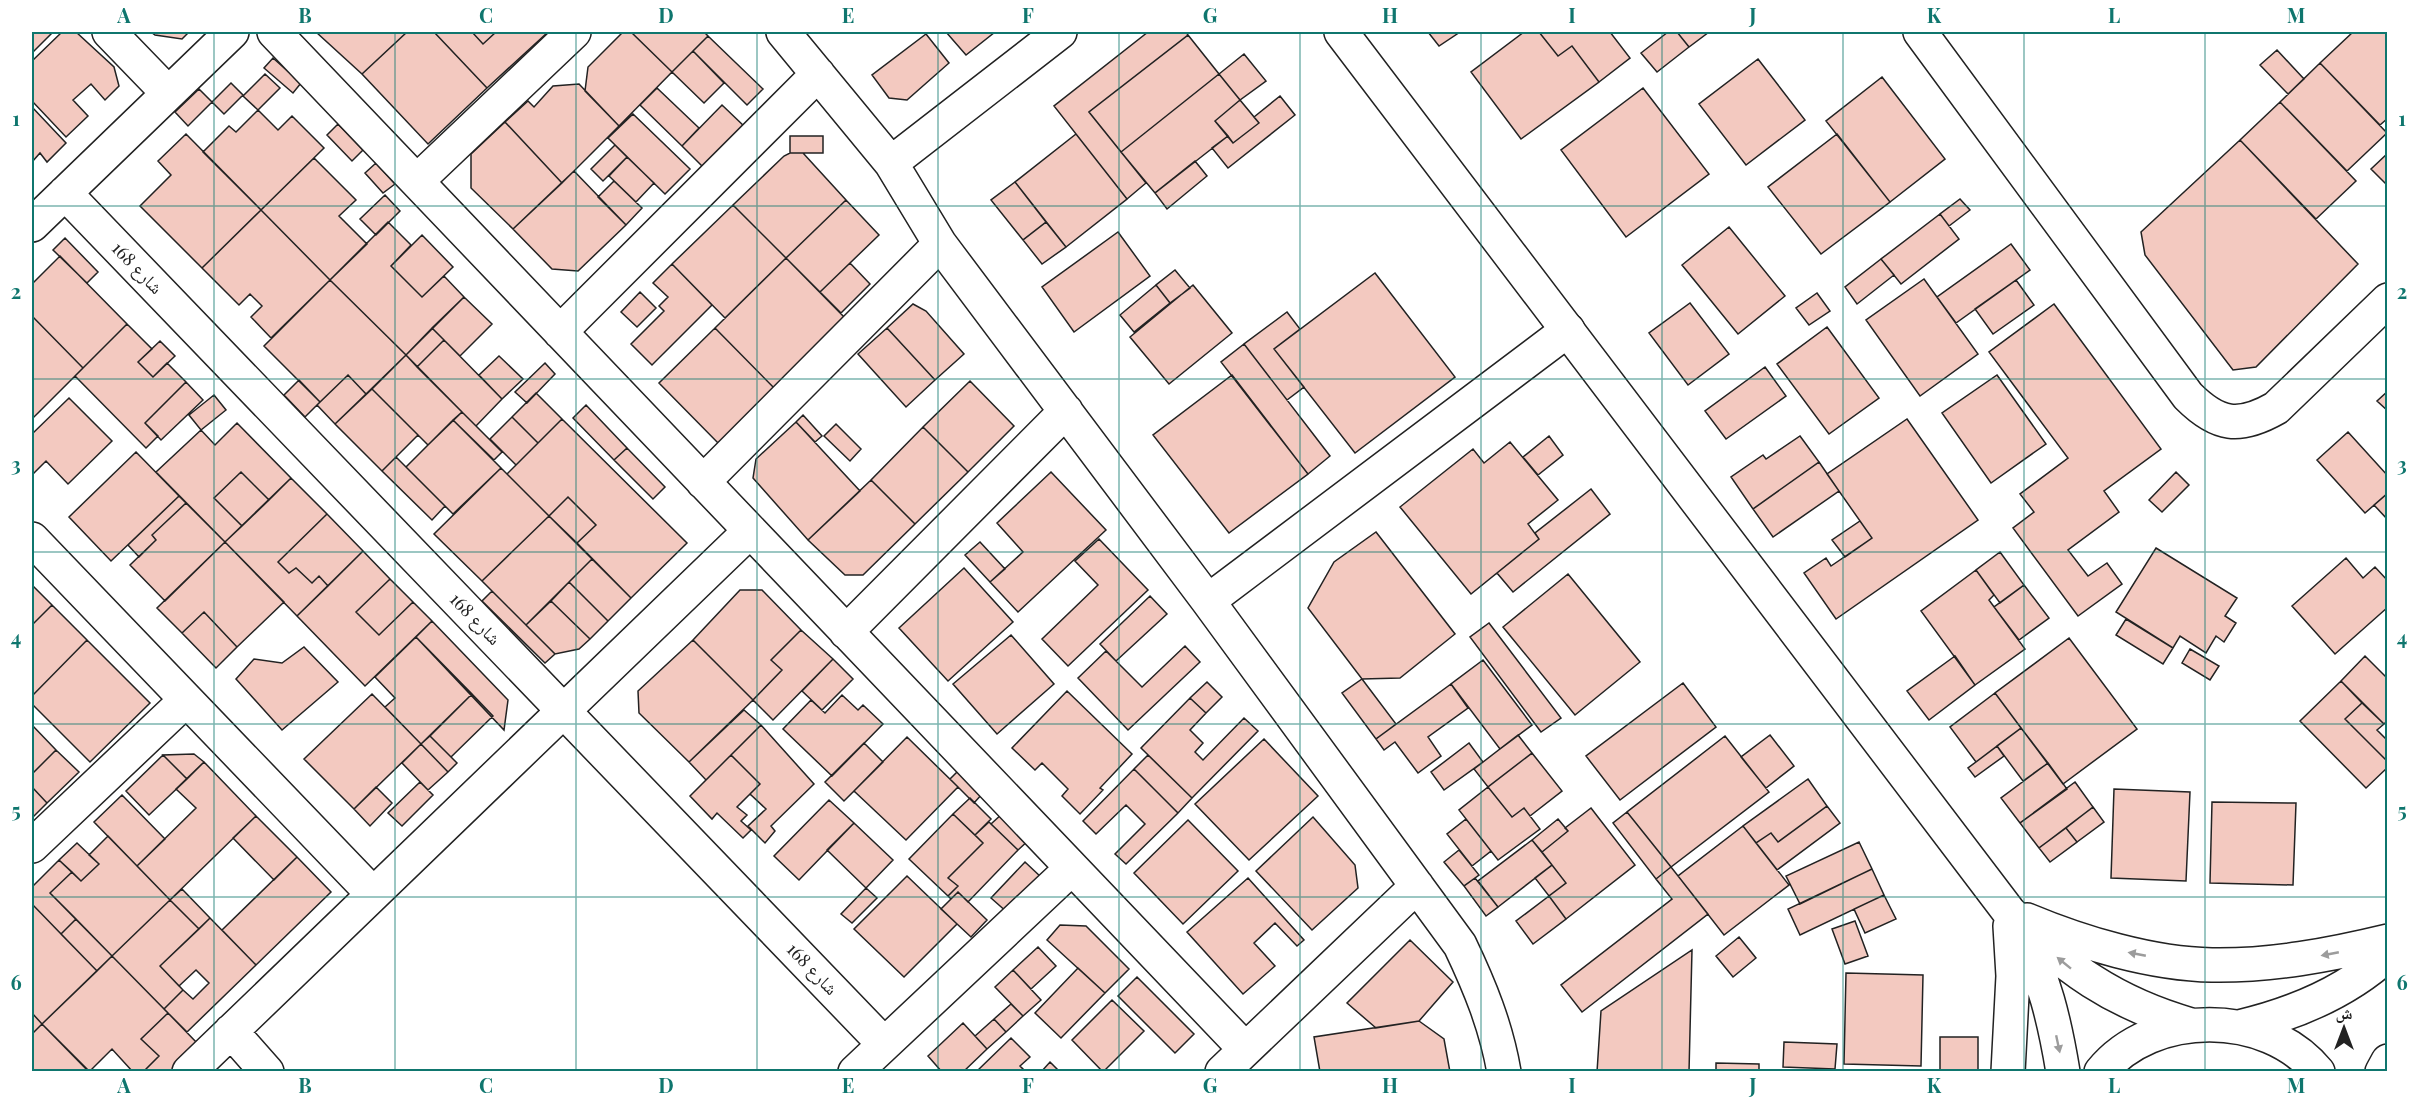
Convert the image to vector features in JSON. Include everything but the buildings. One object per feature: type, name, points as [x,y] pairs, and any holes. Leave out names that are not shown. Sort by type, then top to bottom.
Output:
[{"type":"street","points":[[109,32],[168,93]]},
{"type":"street","points":[[32,225],[232,32]]},
{"type":"street","points":[[274,32],[1072,868],[1234,1060],[1417,886]]},
{"type":"street","points":[[417,181],[574,32]]},
{"type":"street","points":[[783,32],[891,163],[940,244],[1208,600],[1460,945],[1483,992],[1498,1041],[1504,1071]]},
{"type":"street","points":[[891,163],[1060,32]]},
{"type":"street","points":[[1341,32],[2009,912],[2041,944],[2096,986],[2158,1016],[2191,1025],[2239,1027],[2266,1035],[2292,1049],[2318,1071]]},
{"type":"street","points":[[1920,32],[2188,396],[2206,414],[2229,422],[2254,420],[2276,408],[2388,300]]},
{"type":"street","points":[[560,332],[818,74]]},
{"type":"street","name":"شارع 168","points":[[65,193],[884,1044]]},
{"type":"street","points":[[704,482],[940,244]]},
{"type":"street","points":[[1208,600],[1568,330]]},
{"type":"street","points":[[846,632],[1066,411]]},
{"type":"street","points":[[189,1071],[750,531]]},
{"type":"street","points":[[32,539],[373,894]]},
{"type":"street","points":[[32,846],[186,700]]},
{"type":"street","points":[[855,1071],[1072,868]]},
{"type":"street","points":[[2009,912],[2065,936],[2104,947],[2210,965],[2318,956],[2388,941]]},
{"type":"street","points":[[2008,1071],[2013,976],[2009,912]]},
{"type":"street","points":[[2009,912],[2031,952],[2043,985],[2063,1071]]},
{"type":"street","points":[[2239,1027],[2274,1019],[2307,1006],[2355,980],[2388,954]]},
{"type":"street","points":[[2102,1071],[2127,1049],[2153,1035],[2191,1025]]},
{"type":"street","points":[[231,1031],[267,1071]]},
{"type":"street","points":[[2382,1071],[2388,1061]]}]
